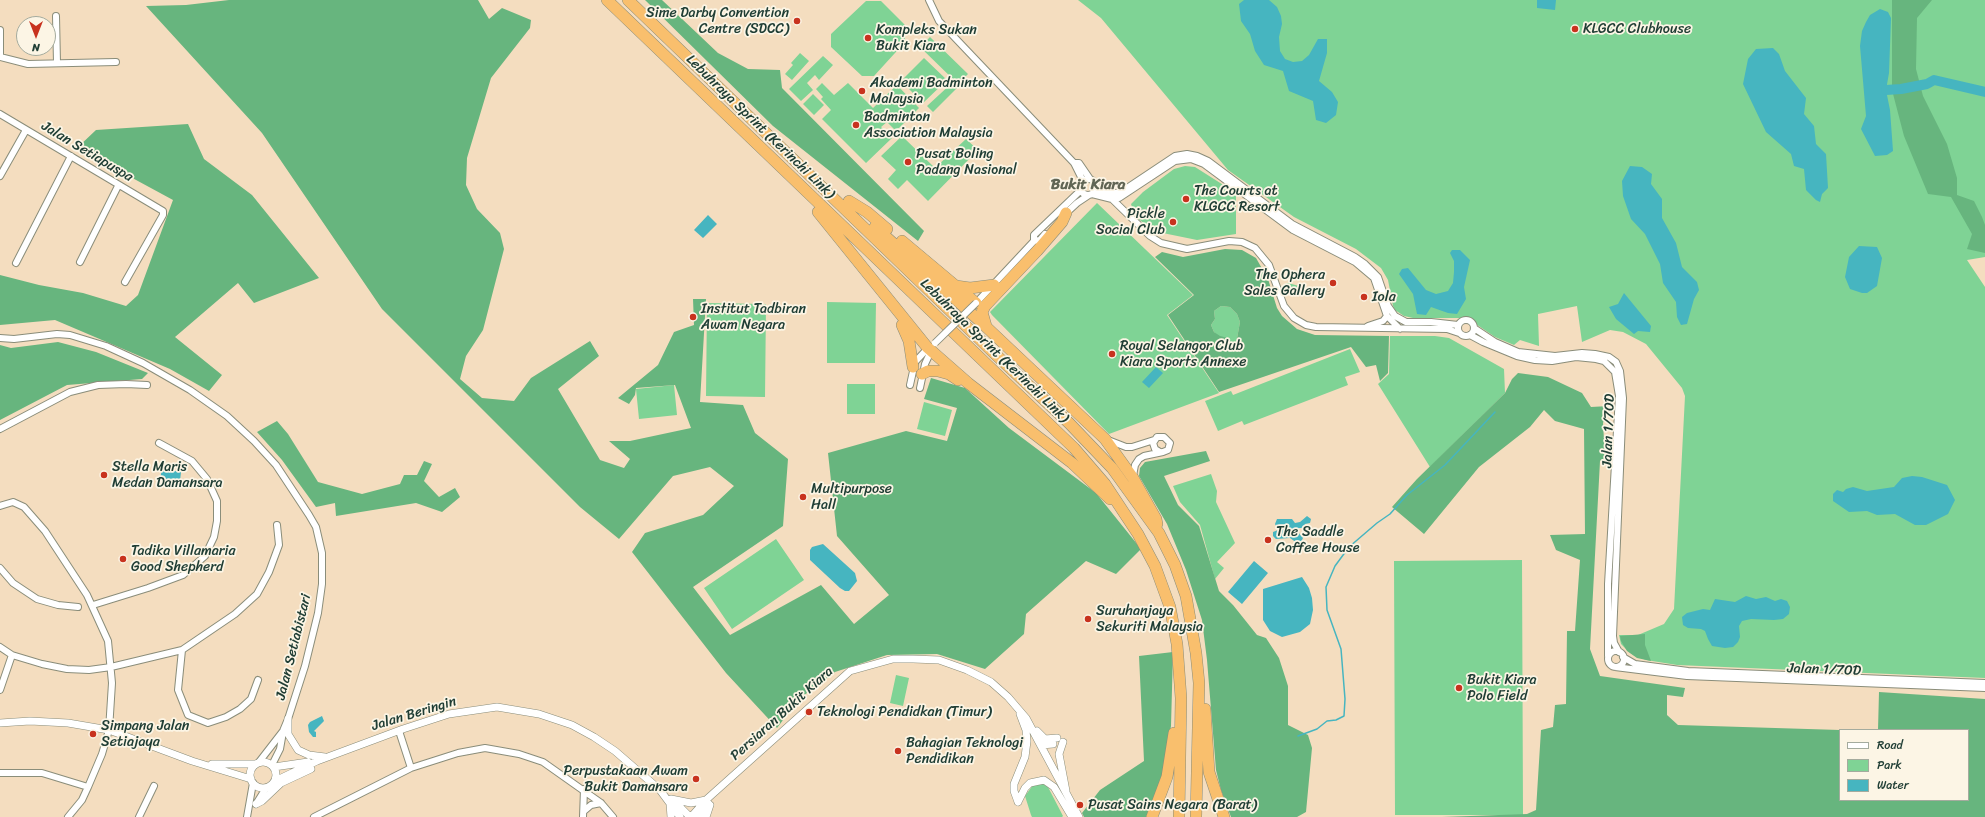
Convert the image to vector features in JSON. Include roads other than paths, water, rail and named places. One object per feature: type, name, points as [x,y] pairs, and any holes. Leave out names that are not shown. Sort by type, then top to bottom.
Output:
[{"type":"highway","name":"Lebuhraya Sprint (Kerinchi Link)","points":[[607,0],[1074,448],[1105,484],[1142,540],[1163,584],[1170,607],[1177,644],[1181,698],[1179,817]]},
{"type":"highway","name":"Lebuhraya Sprint (Kerinchi Link)","points":[[628,0],[790,154],[1069,424],[1112,468],[1159,533],[1175,565],[1186,596],[1196,653],[1199,683],[1196,817]]},
{"type":"highway","points":[[790,154],[805,164],[849,201],[868,221],[986,327],[1105,439],[1133,478],[1156,519],[1159,533]]},
{"type":"highway","points":[[787,174],[896,309],[932,347],[968,383],[1072,463],[1125,515]]},
{"type":"highway","points":[[849,201],[867,212],[976,303]]},
{"type":"highway","points":[[986,327],[982,312],[985,306],[1037,251],[1062,222],[1066,213]]},
{"type":"highway","points":[[956,286],[970,288],[994,285]]},
{"type":"highway","points":[[896,309],[909,341],[917,371],[944,372],[968,383]]},
{"type":"highway","points":[[1152,817],[1164,788],[1172,751],[1176,694],[1177,644]]},
{"type":"highway","points":[[1199,683],[1204,698],[1209,772],[1224,817]]},
{"type":"street","points":[[930,0],[939,21],[1074,163],[1083,181]]},
{"type":"street","points":[[56,16],[57,63]]},
{"type":"street","points":[[0,30],[0,57],[28,64],[116,62]]},
{"type":"street","name":"Jalan Setiapuspa","points":[[0,114],[118,186],[163,211],[163,216],[125,282]]},
{"type":"street","points":[[0,176],[26,130]]},
{"type":"street","points":[[1074,163],[1079,163],[1090,179],[1096,184],[1096,188],[1107,193],[1116,193],[1124,190],[1175,156],[1187,154],[1197,156],[1208,161],[1292,224],[1355,257],[1365,264],[1378,277],[1388,306],[1395,316],[1406,322],[1431,322],[1458,325]]},
{"type":"street","points":[[16,262],[71,156]]},
{"type":"street","points":[[1090,179],[1083,181],[1080,185],[1084,194],[1091,194],[1112,199],[1125,195],[1176,161],[1191,158],[1204,164],[1294,230],[1355,262],[1374,278],[1387,316],[1400,328]]},
{"type":"street","points":[[80,262],[118,186]]},
{"type":"street","points":[[920,388],[917,371],[917,358],[932,347],[994,285],[1034,241],[1040,240],[1066,213],[1077,203],[1091,194],[1096,188]]},
{"type":"street","points":[[1034,241],[1034,235],[1081,190]]},
{"type":"street","points":[[1112,199],[1150,236],[1168,245],[1187,249],[1229,241],[1242,242],[1255,248],[1269,264],[1284,306],[1300,323],[1316,327],[1447,329],[1459,332],[1463,335],[1470,335],[1474,328],[1472,322],[1468,320],[1463,320],[1458,325]]},
{"type":"street","points":[[1361,328],[1378,323],[1387,316]]},
{"type":"street","points":[[1458,325],[1459,332]]},
{"type":"street","name":"Jalan 1/70D","points":[[1474,328],[1495,342],[1518,352],[1555,356],[1582,353],[1595,354],[1609,357],[1616,362],[1622,381],[1623,405],[1614,583],[1613,636],[1614,643],[1621,654],[1635,664],[1688,671],[1985,683]]},
{"type":"street","name":"Jalan Setiabistari","points":[[0,338],[14,339],[57,334],[70,335],[106,346],[143,363],[190,390],[227,416],[254,441],[276,465],[309,515],[316,528],[322,553],[322,584],[318,613],[305,666],[283,731],[280,749],[273,766]]},
{"type":"street","name":"Jalan 1/70D","points":[[1470,335],[1517,356],[1535,360],[1552,361],[1576,357],[1596,358],[1604,361],[1616,372],[1619,396],[1608,584],[1608,656]]},
{"type":"street","points":[[910,385],[917,371],[925,364],[932,347]]},
{"type":"street","points":[[0,430],[70,392],[98,386],[126,384],[147,386]]},
{"type":"street","points":[[1105,439],[1126,447],[1141,446],[1162,436],[1169,441],[1170,446],[1168,450],[1139,459],[1133,472],[1133,478]]},
{"type":"street","points":[[1154,440],[1155,449],[1160,452]]},
{"type":"street","points":[[93,605],[148,588],[183,575],[205,556],[214,537],[217,521],[217,501],[207,479],[192,461],[159,443]]},
{"type":"street","points":[[0,506],[13,502],[24,507],[45,531],[93,605],[108,641],[111,667],[112,700],[109,730],[102,754],[82,800],[68,817]]},
{"type":"street","points":[[0,647],[12,655],[42,664],[67,669],[89,670],[111,667],[182,650],[235,614],[257,594],[270,572],[279,545],[277,525]]},
{"type":"street","points":[[0,568],[13,583],[37,599],[58,605],[78,607]]},
{"type":"street","points":[[182,650],[178,690],[188,715],[208,723],[226,717],[240,709],[251,699],[258,680]]},
{"type":"street","points":[[1612,652],[1621,654],[1623,663],[1615,667],[1608,662],[1608,656],[1612,652]]},
{"type":"street","points":[[0,690],[12,655]]},
{"type":"street","name":"Persiaran Bukit Kiara","points":[[690,817],[797,719],[815,700],[850,671],[892,659],[939,660],[967,670],[990,682],[1008,697],[1026,718],[1079,817]]},
{"type":"street","name":"Jalan 1/70D","points":[[1615,667],[1688,676],[1985,688]]},
{"type":"street","name":"Jalan Beringin","points":[[273,766],[316,761],[399,730],[449,714],[497,707],[539,714],[572,725],[594,736],[616,751],[680,806],[690,817]]},
{"type":"street","points":[[1018,710],[1026,730],[1026,741],[1025,758],[1015,780],[1016,798],[1018,802],[1025,788],[1030,783],[1044,780],[1054,787],[1072,817]]},
{"type":"street","points":[[1026,718],[1042,738],[1058,742]]},
{"type":"street","points":[[288,719],[288,734],[298,750],[309,756],[327,758]]},
{"type":"street","points":[[0,723],[30,721],[62,722],[109,730],[252,781],[260,787],[266,788]]},
{"type":"street","points":[[399,730],[411,768]]},
{"type":"street","name":"Jalan Setiabistari","points":[[257,763],[283,731]]},
{"type":"street","points":[[1040,745],[1058,742]]},
{"type":"street","points":[[1058,742],[1066,788],[1065,793]]},
{"type":"street","points":[[314,817],[411,768],[458,753],[476,749],[495,749],[519,754],[543,762],[601,802],[613,817]]},
{"type":"street","points":[[256,804],[262,801],[282,783],[321,764],[327,758]]},
{"type":"street","name":"Jalan Beringin","points":[[275,781],[316,761]]},
{"type":"street","points":[[202,764],[266,762],[273,766],[276,774],[275,781],[266,788],[248,814]]},
{"type":"street","points":[[248,814],[252,781],[251,771],[257,763]]},
{"type":"street","points":[[0,773],[42,773],[88,787]]},
{"type":"street","points":[[139,817],[154,786]]},
{"type":"street","points":[[583,814],[584,790]]},
{"type":"street","points":[[583,814],[591,795]]},
{"type":"street","points":[[671,817],[669,798],[691,803],[709,800],[706,817]]},
{"type":"street","name":"Jalan Beringin","points":[[669,798],[680,817]]},
{"type":"street","name":"Persiaran Bukit Kiara","points":[[699,817],[709,800]]},
{"type":"street","points":[[583,814],[591,805],[601,802]]},
{"type":"water","points":[[1244,0],[1269,0],[1277,7],[1281,16],[1282,24],[1279,37],[1280,51],[1285,59],[1293,62],[1302,61],[1309,55],[1318,39],[1327,39],[1327,53],[1319,81],[1332,92],[1338,102],[1336,115],[1326,123],[1316,120],[1313,101],[1289,91],[1283,71],[1264,65],[1255,51],[1250,34],[1241,21],[1239,4]]},
{"type":"water","points":[[1537,0],[1556,0],[1555,10],[1537,8]]},
{"type":"water","points":[[1880,9],[1888,12],[1891,18],[1889,73],[1886,90],[1890,110],[1893,151],[1887,155],[1875,156],[1861,129],[1866,116],[1860,46],[1862,31],[1866,22],[1870,15]]},
{"type":"water","points":[[1773,48],[1779,54],[1785,71],[1806,98],[1804,114],[1814,126],[1816,144],[1826,154],[1828,188],[1822,194],[1820,202],[1806,190],[1804,169],[1794,166],[1791,154],[1766,132],[1743,84],[1748,59],[1756,49]]},
{"type":"water","points":[[1630,166],[1642,167],[1652,174],[1651,184],[1662,199],[1662,218],[1676,243],[1682,267],[1697,282],[1699,290],[1694,299],[1687,324],[1681,325],[1677,317],[1676,302],[1663,283],[1660,264],[1645,234],[1631,219],[1623,196],[1622,181]]},
{"type":"water","points":[[708,215],[717,224],[703,238],[694,230]]},
{"type":"water","points":[[1859,246],[1877,247],[1882,258],[1877,286],[1867,293],[1850,289],[1845,277],[1849,257]]},
{"type":"water","points":[[1452,250],[1460,250],[1470,260],[1464,287],[1466,299],[1457,314],[1448,313],[1431,307],[1426,315],[1417,314],[1413,294],[1399,274],[1402,269],[1408,268],[1426,290],[1436,294],[1448,291],[1453,283],[1454,261],[1450,253]]},
{"type":"water","points":[[1624,293],[1651,326],[1650,332],[1638,331],[1634,334],[1616,319],[1609,307],[1618,304]]},
{"type":"water","points":[[1156,367],[1163,373],[1149,388],[1142,382]]},
{"type":"water","points":[[162,469],[181,472],[180,481],[160,479]]},
{"type":"water","points":[[1912,476],[1922,477],[1947,485],[1955,500],[1948,514],[1926,525],[1915,525],[1895,514],[1877,515],[1867,511],[1849,512],[1833,501],[1833,494],[1837,490],[1843,492],[1846,489],[1853,487],[1867,491],[1894,487],[1902,478]]},
{"type":"water","points":[[1307,516],[1311,519],[1310,523],[1305,524],[1303,528],[1299,528],[1298,532],[1303,538],[1301,542],[1297,543],[1290,538],[1276,539],[1273,536],[1273,532],[1278,530],[1275,524],[1277,519],[1292,519],[1295,523],[1300,522]]},
{"type":"water","points":[[823,544],[855,573],[857,581],[849,591],[845,591],[840,588],[810,560],[810,550],[812,547]]},
{"type":"water","points":[[1254,561],[1268,573],[1242,604],[1228,592]]},
{"type":"water","points":[[1302,577],[1309,588],[1312,598],[1313,610],[1310,624],[1300,632],[1282,637],[1270,631],[1263,620],[1263,589]]},
{"type":"water","points":[[1746,596],[1756,599],[1766,597],[1775,601],[1781,599],[1787,601],[1790,607],[1789,614],[1783,619],[1751,619],[1742,621],[1739,626],[1740,637],[1738,642],[1733,647],[1725,648],[1712,646],[1705,631],[1701,629],[1688,628],[1683,625],[1682,617],[1687,613],[1703,609],[1710,610],[1715,599],[1735,602]]},
{"type":"water","points":[[322,716],[324,721],[314,731],[316,732],[316,737],[313,737],[309,732],[308,725],[310,722]]},
{"type":"waterway","points":[[1886,90],[1927,84],[1934,80],[1985,92]]},
{"type":"waterway","points":[[1298,736],[1317,729],[1327,721],[1336,720],[1344,716],[1345,699],[1341,649],[1327,610],[1326,587],[1335,566],[1349,547],[1390,514],[1407,495],[1445,465],[1495,412]]},
{"type":"place","name":"Sime Darby Convention Centre (SDCC)","points":[[797,21]]},
{"type":"place","name":"KLGCC Clubhouse","points":[[1575,29]]},
{"type":"place","name":"Kompleks Sukan Bukit Kiara","points":[[868,38]]},
{"type":"place","name":"Akademi Badminton Malaysia","points":[[862,91]]},
{"type":"place","name":"Badminton Association Malaysia","points":[[856,125]]},
{"type":"place","name":"Pusat Boling Padang Nasional","points":[[908,162]]},
{"type":"place","name":"The Courts at KLGCC Resort","points":[[1186,199]]},
{"type":"place","name":"Pickle Social Club","points":[[1173,222]]},
{"type":"place","name":"The Ophera Sales Gallery","points":[[1333,283]]},
{"type":"place","name":"Iola","points":[[1364,297]]},
{"type":"place","name":"Institut Tadbiran Awam Negara","points":[[693,317]]},
{"type":"place","name":"Royal Selangor Club Kiara Sports Annexe","points":[[1112,354]]},
{"type":"place","name":"Stella Maris Medan Damansara","points":[[104,475]]},
{"type":"place","name":"Multipurpose Hall","points":[[803,497]]},
{"type":"place","name":"The Saddle Coffee House","points":[[1268,540]]},
{"type":"place","name":"Tadika Villamaria Good Shepherd","points":[[123,559]]},
{"type":"place","name":"Suruhanjaya Sekuriti Malaysia","points":[[1088,619]]},
{"type":"place","name":"Bukit Kiara Polo Field","points":[[1459,688]]},
{"type":"place","name":"Teknologi Pendidkan (Timur)","points":[[809,712]]},
{"type":"place","name":"Simpang Jalan Setiajaya","points":[[93,734]]},
{"type":"place","name":"Bahagian Teknologi Pendidikan","points":[[898,751]]},
{"type":"place","name":"Perpustakaan Awam Bukit Damansara","points":[[696,779]]},
{"type":"place","name":"Pusat Sains Negara (Barat)","points":[[1080,805]]},
{"type":"district","name":"Bukit Kiara","points":[[1088,185]]}]
